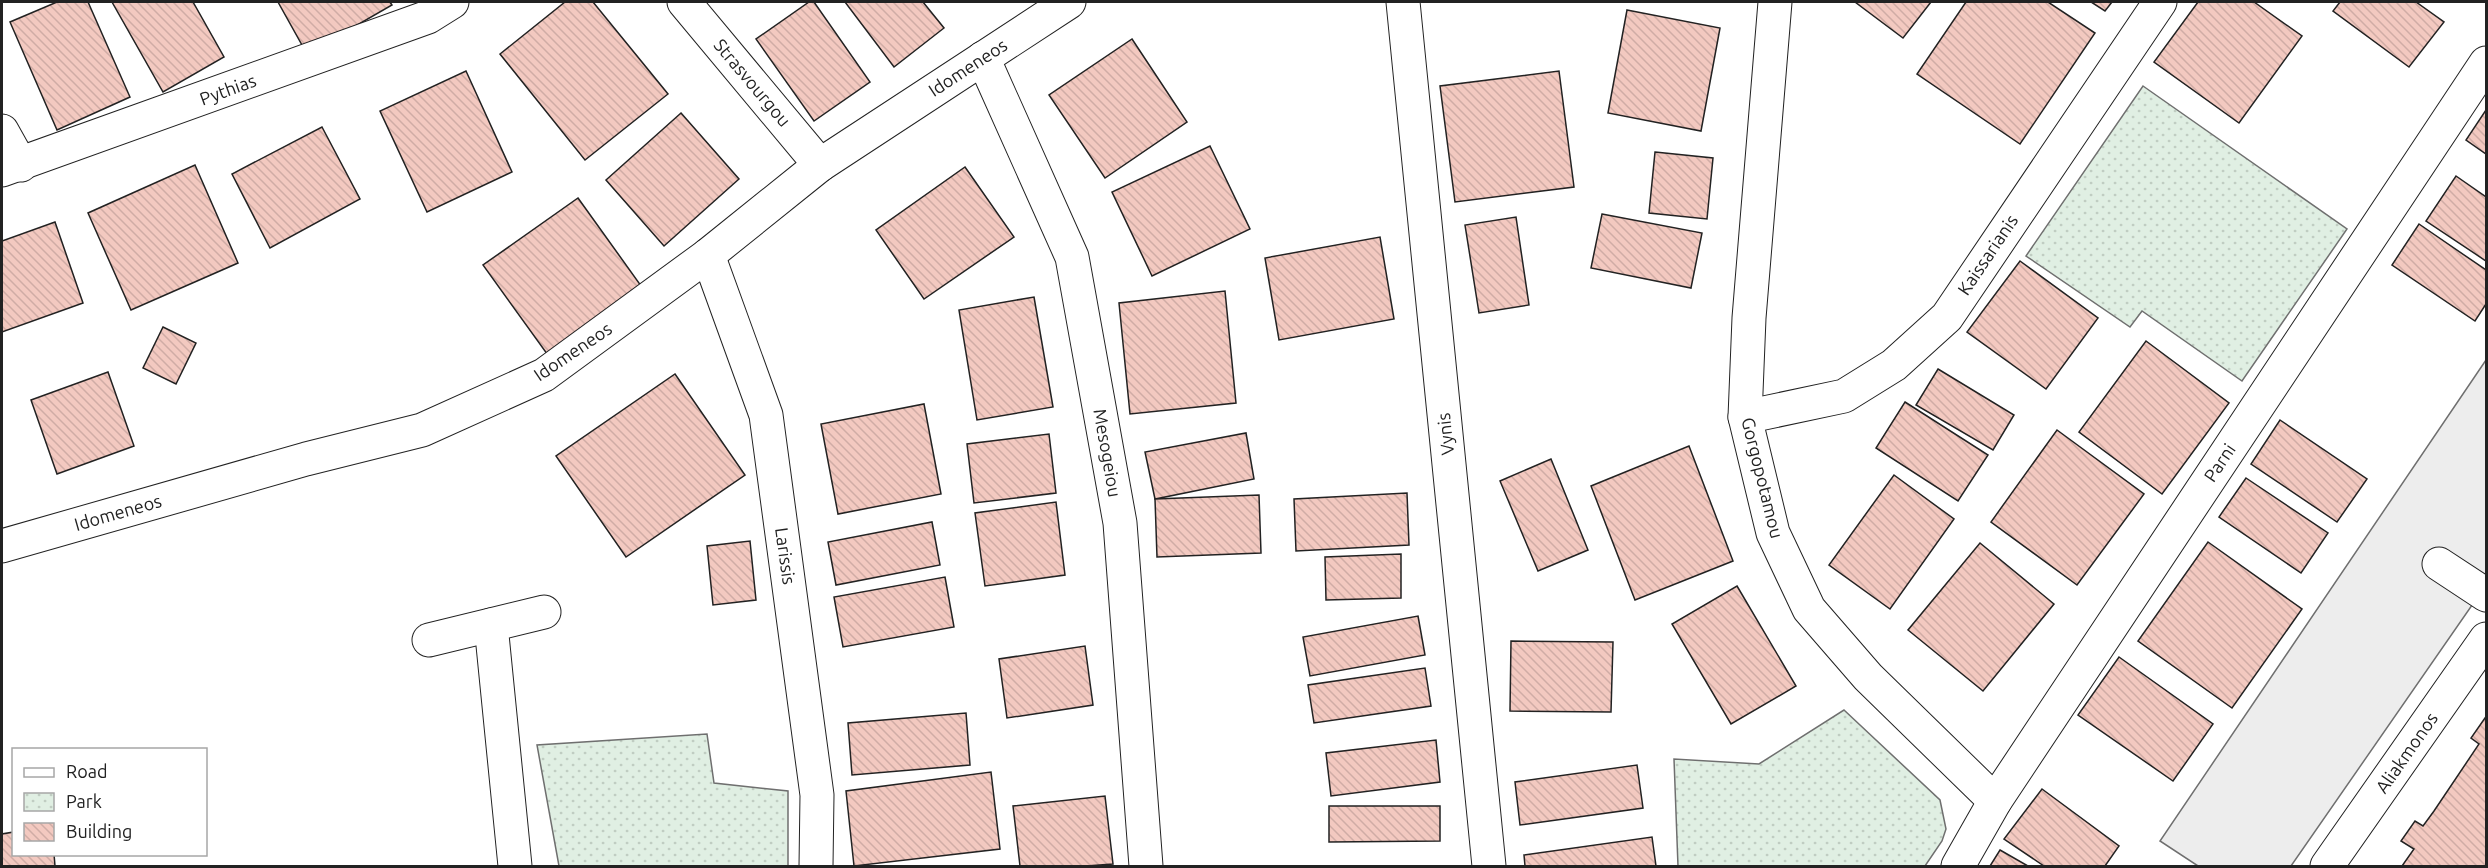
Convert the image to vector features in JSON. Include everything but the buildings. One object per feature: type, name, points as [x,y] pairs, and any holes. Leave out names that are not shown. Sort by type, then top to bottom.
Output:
[{"type":"street","name":"Pythias","points":[[11,168],[428,17],[452,2]]},
{"type":"street","name":"Strasvourgou","points":[[684,2],[820,165]]},
{"type":"street","name":"Idomeneos","points":[[2,546],[306,459],[422,430],[544,375],[708,255],[820,165],[1069,2]]},
{"type":"street","name":"Vynis","points":[[1403,2],[1490,867]]},
{"type":"street","name":"Gorgopotamou","points":[[1774,2],[1749,318],[1745,417],[1773,533],[1809,609],[1868,677],[1995,801]]},
{"type":"street","name":"Kaissarianis","points":[[1745,417],[1844,396],[1894,365],[1947,316],[2160,2]]},
{"type":"street","name":"Mesogeiou","points":[[983,58],[1072,257],[1120,523],[1146,867]]},
{"type":"street","name":"Parni","points":[[1958,867],[1995,801],[2487,63]]},
{"type":"street","points":[[2,131],[11,168]]},
{"type":"street","name":"Larissis","points":[[708,255],[766,415],[817,795],[816,867]]},
{"type":"street","points":[[2439,564],[2487,595]]},
{"type":"street","points":[[429,640],[544,612]]},
{"type":"street","points":[[491,625],[515,867]]},
{"type":"street","name":"Aliakmonos","points":[[2327,867],[2487,639]]},
{"type":"green space","points":[[2143,86],[2347,229],[2242,381],[2142,311],[2130,327],[2026,256]]},
{"type":"green space","points":[[1844,710],[1940,800],[1946,829],[1942,841],[1925,866],[1678,866],[1674,759],[1759,764]]},
{"type":"green space","points":[[707,734],[714,783],[788,791],[788,866],[559,866],[537,745]]},
{"type":"shaded area","points":[[2486,360],[2486,585],[2291,866],[2198,866],[2160,841]]}]
